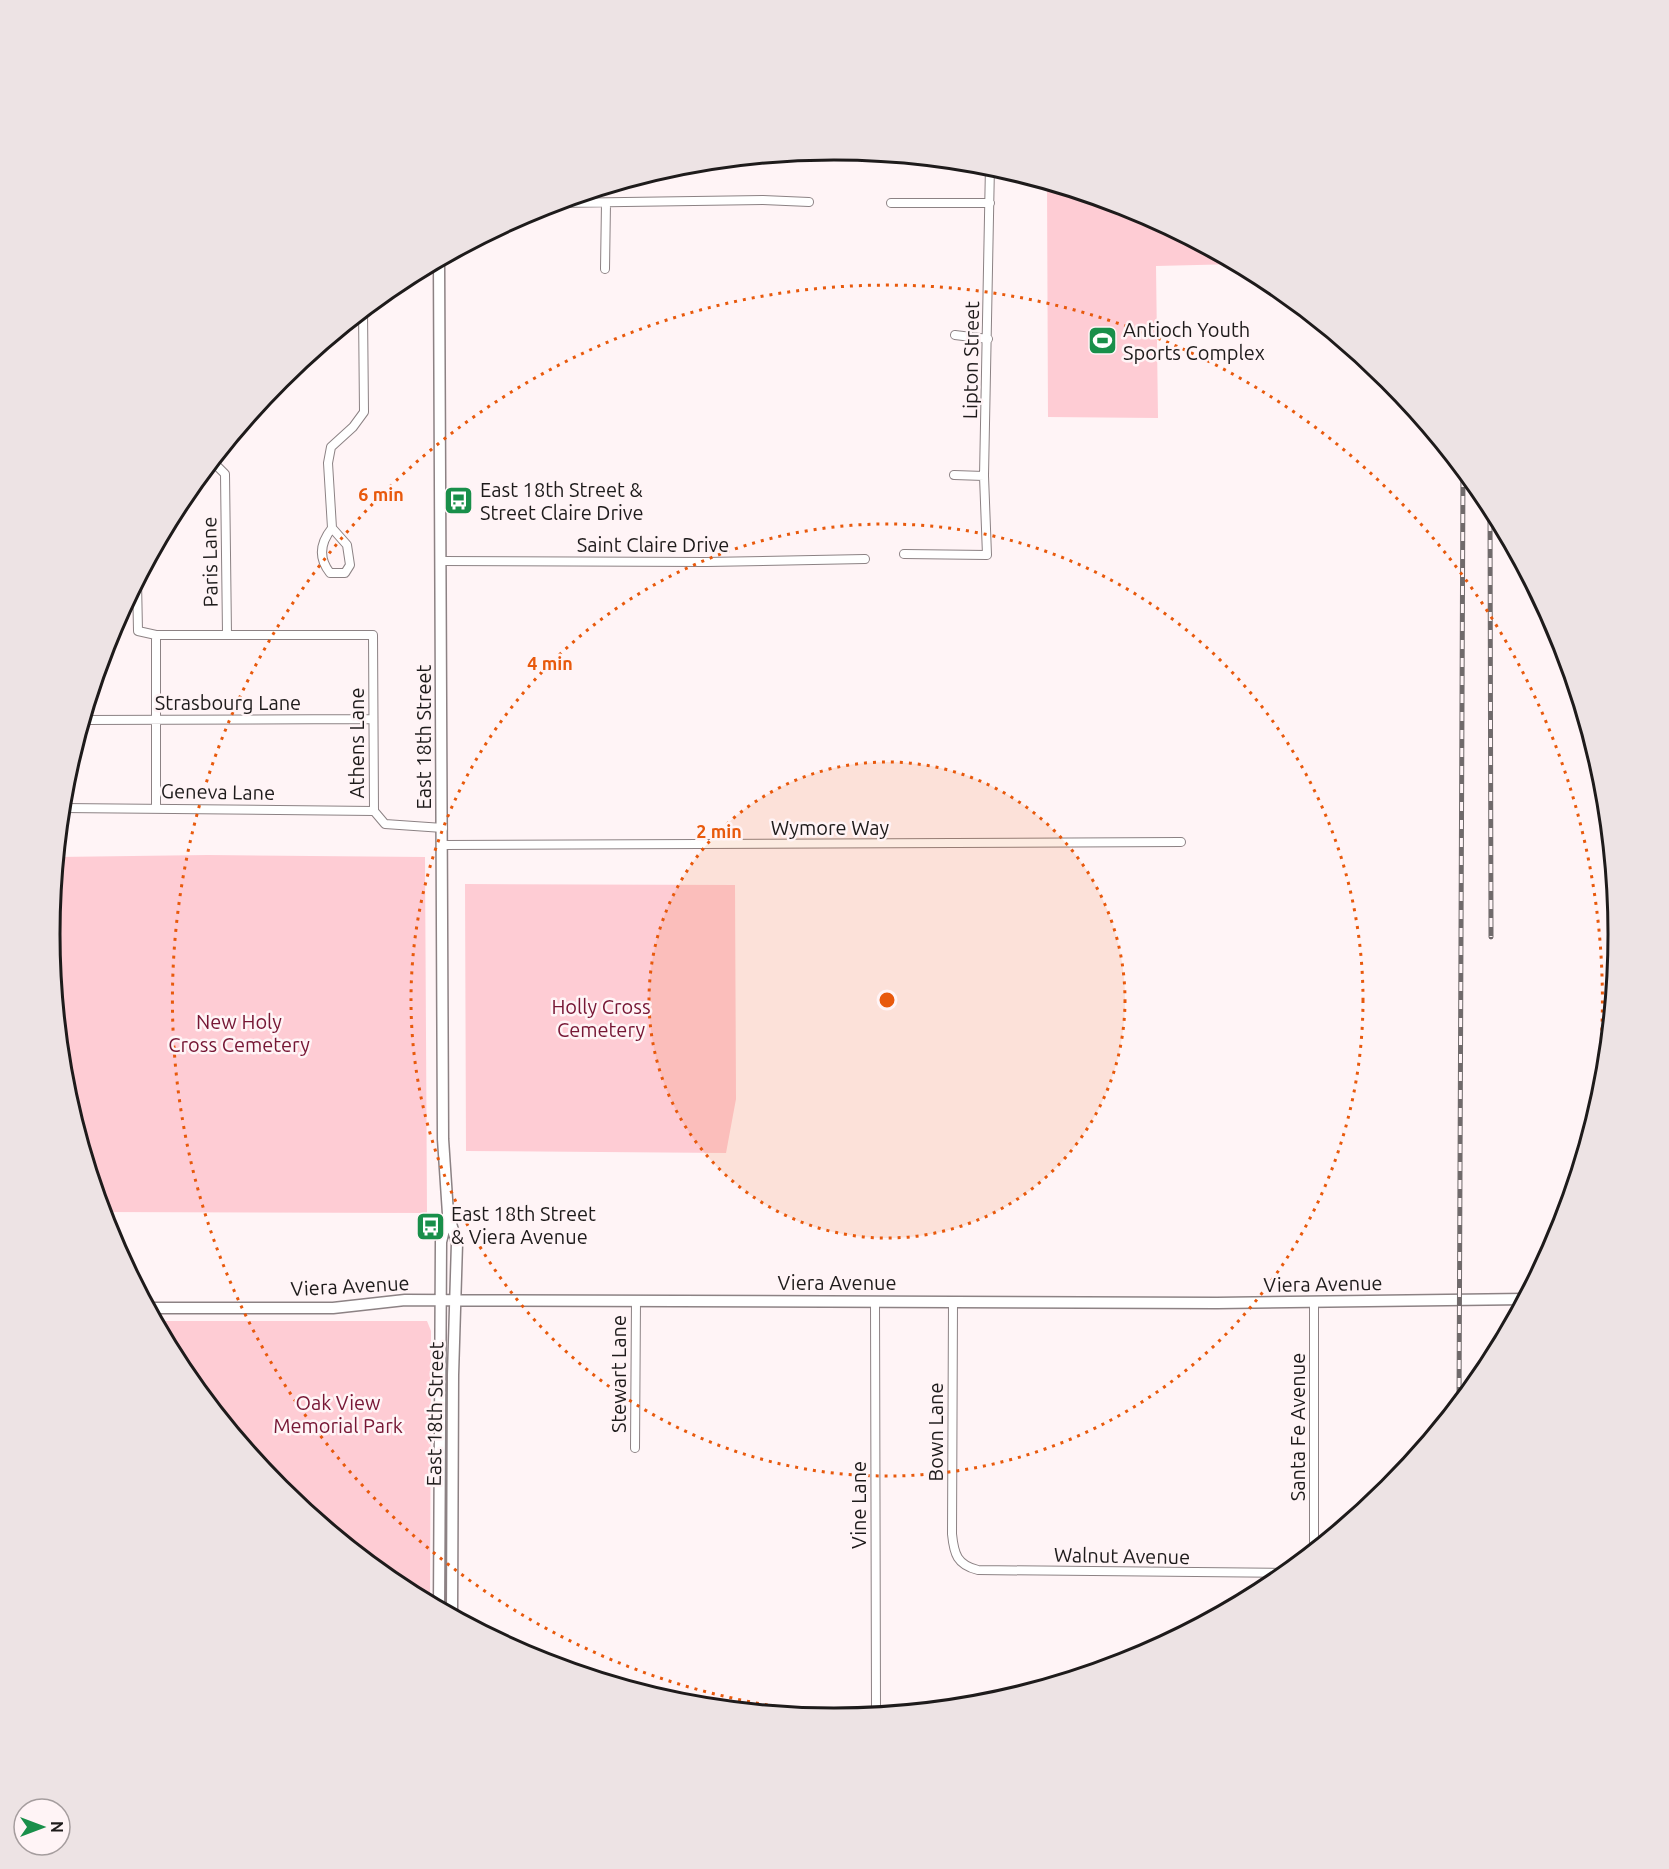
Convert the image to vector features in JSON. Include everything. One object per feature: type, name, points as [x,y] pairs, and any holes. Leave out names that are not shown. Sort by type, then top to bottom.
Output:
[{"type":"main road","name":"East 18th Street","points":[[439,269],[443,828],[442,1139],[448,1214],[457,1242],[452,1608]]},
{"type":"main road","name":"East 18th Street","points":[[439,1600],[439,1300],[441,1242],[448,1214]]},
{"type":"main road","name":"Viera Avenue","points":[[157,1308],[333,1308],[405,1300],[1314,1302],[1517,1299]]},
{"type":"street","name":"Lipton Street","points":[[904,554],[987,555],[984,476],[990,176]]},
{"type":"street","points":[[581,203],[763,200],[809,202]]},
{"type":"street","points":[[605,269],[606,203]]},
{"type":"street","points":[[891,203],[990,203]]},
{"type":"street","points":[[332,528],[325,537],[321,550],[323,565],[330,573],[345,573],[350,565],[347,545],[332,528],[328,463],[331,447],[353,427],[364,412],[363,320]]},
{"type":"street","points":[[955,335],[988,339]]},
{"type":"street","name":"Paris Lane","points":[[218,467],[225,474],[227,633]]},
{"type":"street","points":[[954,475],[984,476]]},
{"type":"street","name":"Saint Claire Drive","points":[[441,561],[706,562],[865,559]]},
{"type":"street","points":[[138,596],[138,631],[156,635],[227,633]]},
{"type":"street","name":"Athens Lane","points":[[227,633],[373,635],[374,811],[385,824],[443,828]]},
{"type":"street","points":[[156,635],[156,808]]},
{"type":"street","name":"Strasbourg Lane","points":[[90,720],[373,718]]},
{"type":"street","name":"Geneva Lane","points":[[71,808],[374,811]]},
{"type":"street","name":"Wymore Way","points":[[443,846],[1181,842]]},
{"type":"street","name":"Stewart Lane","points":[[635,1448],[636,1300]]},
{"type":"street","name":"Vine Lane","points":[[875,1300],[876,1707]]},
{"type":"street","name":"Bown Lane","points":[[953,1302],[952,1534],[958,1561]]},
{"type":"street","name":"Santa Fe Avenue","points":[[1314,1302],[1314,1542]]},
{"type":"street","name":"Walnut Avenue","points":[[958,1561],[966,1568],[978,1570],[1272,1573]]},
{"type":"green space","name":"Antioch Youth Sports Complex","points":[[1047,190],[1131,219],[1223,264],[1156,266],[1158,418],[1048,417]]},
{"type":"green space","name":"New Holy Cross Cemetery","points":[[208,855],[425,857],[427,1213],[112,1212],[86,1135],[67,1036],[60,935],[65,857]]},
{"type":"green space","name":"Holly Cross Cemetery","points":[[465,884],[735,885],[736,1099],[726,1153],[466,1151]]},
{"type":"green space","name":"Oak View Memorial Park","points":[[163,1321],[427,1321],[431,1331],[430,1594],[363,1549],[287,1482],[220,1406]]},
{"type":"railway","points":[[1459,1392],[1463,483]]},
{"type":"railway","points":[[1490,523],[1491,937]]},
{"type":"place","name":"Antioch Youth Sports Complex","points":[[1102,341]]},
{"type":"place","name":"East 18th Street & Street Claire Drive","points":[[459,501]]},
{"type":"place","name":"East 18th Street & Viera Avenue","points":[[430,1226]]}]
